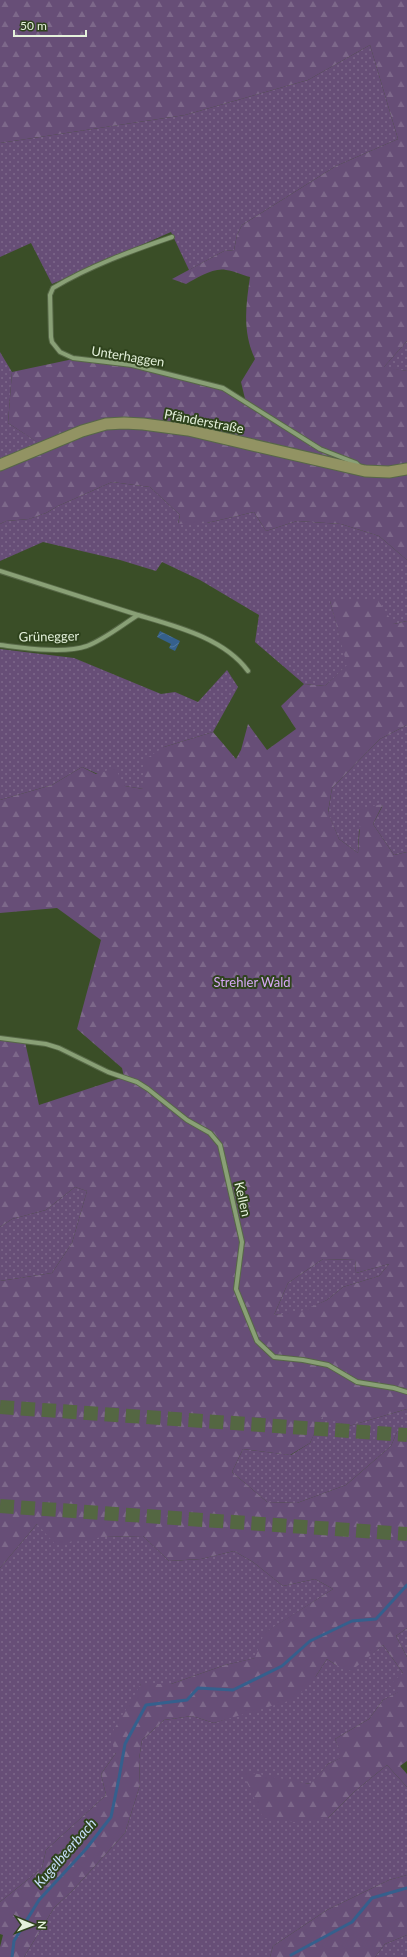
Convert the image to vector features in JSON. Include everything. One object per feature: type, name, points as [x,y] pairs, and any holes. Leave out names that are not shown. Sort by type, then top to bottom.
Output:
[{"type":"street","name":"Unterhaggen","points":[[172,237],[129,252],[67,279],[53,288],[50,295],[50,329],[52,342],[55,347],[60,352],[73,358],[132,365],[223,388],[320,449],[356,463],[365,471]]},
{"type":"street","name":"Pfänderstraße","points":[[0,465],[82,431],[106,424],[124,423],[188,430],[365,471],[389,472],[407,469]]},
{"type":"street","points":[[0,571],[176,626],[226,648],[235,655],[248,671]]},
{"type":"street","name":"Grünegger","points":[[0,645],[40,648],[80,648],[93,643],[138,615]]},
{"type":"street","name":"Kellen","points":[[0,1038],[46,1044],[59,1048],[108,1072],[137,1082],[148,1089],[186,1120],[210,1132],[220,1145],[242,1242],[236,1289],[257,1341],[274,1357],[303,1360],[328,1365],[357,1382],[394,1388],[407,1392]]},
{"type":"green space","points":[[0,0],[407,0],[407,341],[384,367],[407,371],[407,560],[379,536],[341,524],[297,521],[266,531],[254,512],[207,523],[178,524],[180,515],[150,487],[112,482],[58,506],[46,513],[29,519],[6,521],[0,524],[0,465],[43,446],[8,423],[12,372],[78,358],[132,365],[223,388],[246,403],[241,382],[255,359],[248,338],[246,318],[250,277],[221,269],[206,274],[186,284],[172,279],[224,251],[234,250],[237,235],[242,225],[336,166],[398,139],[370,45],[308,80],[185,115],[0,143]]},
{"type":"green space","points":[[370,45],[398,139],[336,166],[242,225],[237,235],[234,250],[224,251],[189,270],[171,232],[52,284],[31,243],[0,257],[0,143],[185,115],[308,80]]},
{"type":"green space","points":[[407,341],[407,371],[383,368]]},
{"type":"green space","points":[[0,352],[12,372],[8,423],[39,443],[0,461]]},
{"type":"green space","points":[[112,482],[150,487],[180,515],[178,523],[207,523],[254,512],[266,531],[297,521],[341,524],[379,536],[407,560],[407,621],[394,624],[330,601],[348,665],[325,686],[304,684],[255,642],[259,615],[200,580],[162,562],[156,571],[120,560],[43,542],[0,561],[0,524],[6,521],[29,519],[46,513],[58,506]]},
{"type":"green space","name":"Strehler Wald","points":[[377,599],[394,624],[407,621],[407,725],[380,739],[332,788],[328,812],[339,839],[358,853],[361,808],[383,804],[373,824],[394,855],[407,852],[407,1409],[349,1426],[322,1417],[310,1443],[290,1455],[243,1449],[232,1472],[267,1502],[297,1503],[346,1485],[391,1446],[397,1432],[407,1431],[407,1628],[396,1636],[407,1657],[407,1761],[400,1766],[407,1774],[407,1787],[387,1765],[354,1792],[328,1818],[294,1822],[263,1818],[242,1771],[310,1784],[328,1764],[342,1757],[335,1739],[369,1719],[383,1700],[398,1692],[389,1685],[403,1673],[383,1645],[351,1671],[336,1665],[327,1659],[316,1676],[295,1699],[214,1723],[192,1716],[164,1720],[142,1740],[139,1759],[140,1785],[125,1833],[73,1890],[54,1908],[24,1957],[0,1957],[0,1947],[3,1935],[0,1934],[0,1902],[42,1868],[46,1850],[106,1795],[101,1774],[116,1753],[110,1736],[141,1684],[171,1684],[225,1665],[255,1658],[264,1633],[333,1589],[315,1579],[283,1586],[253,1562],[234,1551],[201,1559],[169,1561],[143,1536],[103,1537],[56,1545],[37,1524],[0,1568],[0,1281],[52,1273],[72,1243],[87,1191],[75,1187],[46,1210],[12,1219],[0,1227],[0,1038],[25,1042],[39,1105],[124,1077],[122,1068],[77,1029],[101,940],[57,908],[0,913],[0,800],[52,785],[82,767],[96,774],[115,768],[125,786],[143,789],[144,760],[164,747],[213,732],[236,759],[241,750],[248,724],[267,750],[296,729],[281,706],[304,684],[325,686],[347,665],[330,601]],"holes":[[[323,1259],[355,1260],[356,1273],[389,1264],[379,1276],[343,1287],[327,1300],[299,1312],[274,1315],[288,1283]]]},
{"type":"green space","points":[[0,649],[74,658],[161,694],[175,692],[198,702],[227,670],[238,687],[213,732],[164,747],[143,789],[125,786],[82,767],[52,785],[0,800]]},
{"type":"green space","points":[[407,725],[407,852],[394,855],[373,824],[383,805],[359,830],[358,853],[339,839],[328,813],[332,788],[380,739]]},
{"type":"green space","points":[[75,1187],[87,1191],[72,1243],[52,1273],[0,1281],[0,1227],[12,1219],[46,1210]]},
{"type":"green space","points":[[323,1259],[355,1260],[356,1273],[389,1264],[379,1276],[343,1287],[327,1300],[299,1313],[274,1315],[288,1283]]},
{"type":"green space","points":[[407,1409],[407,1431],[397,1432],[391,1446],[346,1485],[297,1503],[267,1502],[232,1472],[243,1449],[291,1455],[310,1443],[322,1416],[349,1426]]},
{"type":"green space","points":[[37,1524],[103,1537],[143,1536],[169,1561],[201,1559],[234,1551],[253,1562],[283,1586],[315,1579],[333,1589],[265,1633],[256,1658],[225,1665],[171,1684],[141,1684],[116,1753],[101,1774],[106,1795],[46,1850],[42,1868],[0,1902],[0,1568]]},
{"type":"green space","points":[[407,1628],[407,1657],[396,1636]]},
{"type":"green space","points":[[383,1645],[403,1673],[399,1692],[383,1700],[369,1719],[335,1739],[343,1757],[328,1764],[311,1784],[287,1781],[328,1818],[354,1792],[387,1765],[407,1787],[407,1875],[389,1880],[327,1910],[273,1946],[270,1957],[24,1957],[54,1908],[73,1890],[125,1833],[140,1785],[139,1759],[142,1740],[164,1720],[192,1716],[214,1723],[243,1713],[316,1676],[327,1659],[336,1665],[371,1654]]},
{"type":"green space","points":[[407,1875],[407,1935],[385,1944],[375,1957],[270,1957],[273,1946],[327,1910],[389,1880]]},
{"type":"green space","points":[[407,1935],[407,1957],[375,1957],[385,1944]]},
{"type":"water","points":[[160,631],[180,641],[175,651],[169,648],[171,644],[157,637]]},
{"type":"waterway","name":"Kugelbeerbach","points":[[12,1957],[14,1941],[39,1900],[86,1849],[111,1817],[125,1744],[146,1705],[187,1700],[198,1688],[233,1690],[282,1666],[310,1641],[352,1621],[376,1619],[407,1585]]},
{"type":"waterway","points":[[291,1955],[352,1922],[372,1898],[407,1888]]},
{"type":"tunnel","points":[[0,1407],[407,1435]]},
{"type":"tunnel","points":[[0,1506],[407,1534]]}]
